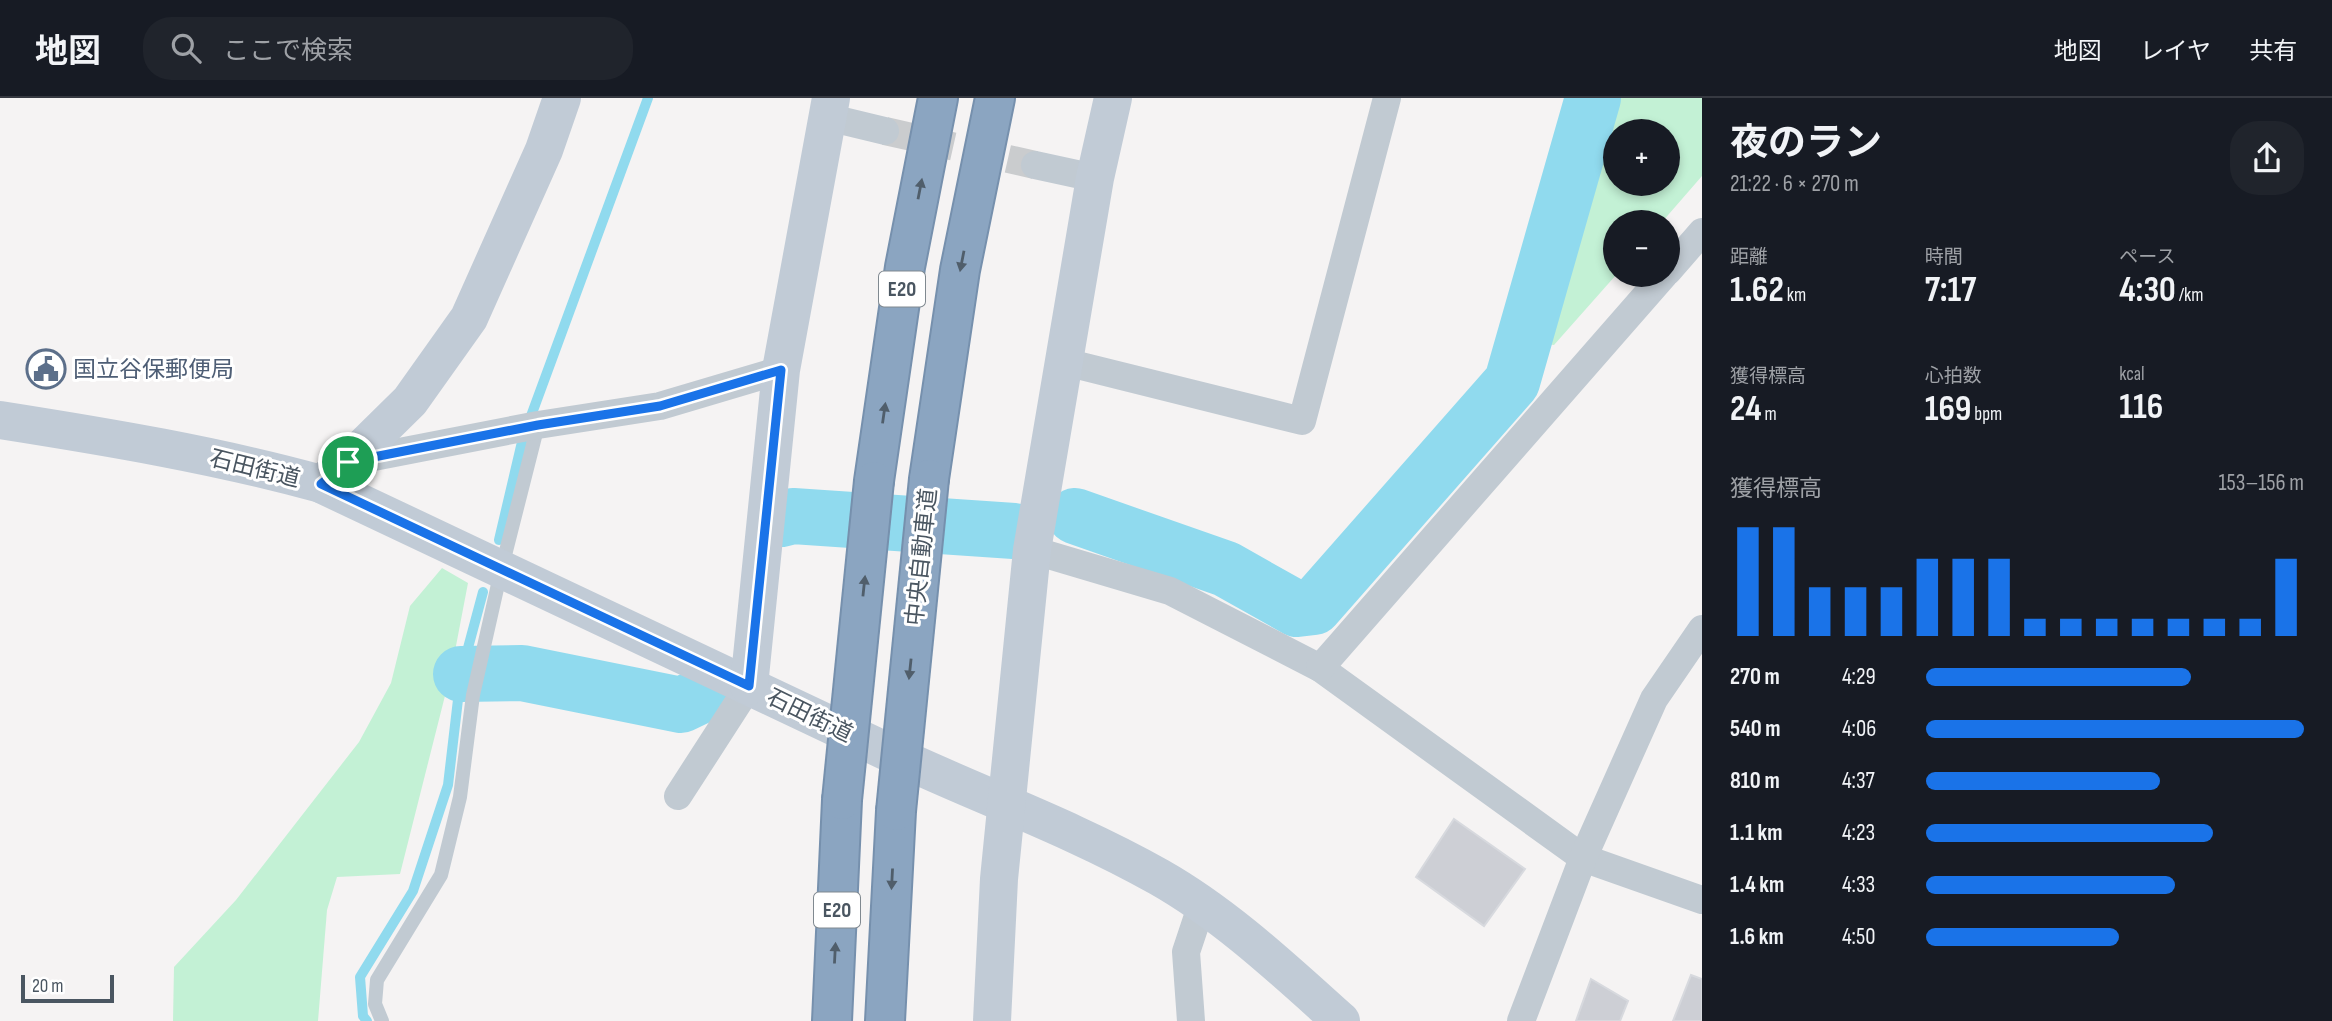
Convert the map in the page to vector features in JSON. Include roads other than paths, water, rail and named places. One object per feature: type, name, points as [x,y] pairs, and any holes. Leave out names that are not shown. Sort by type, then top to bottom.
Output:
[{"type":"highway","name":"E20","points":[[832,1021],[842,800],[874,481],[905,267],[938,98]]},
{"type":"highway","name":"中央自動車道","points":[[885,1021],[896,811],[929,479],[960,270],[995,98]]},
{"type":"street","points":[[334,473],[410,401],[469,318],[544,150],[562,98]]},
{"type":"street","points":[[992,1021],[999,879],[1032,550],[1095,177],[1113,98]]},
{"type":"street","points":[[1065,362],[1302,421],[1387,98]]},
{"type":"street","points":[[678,796],[749,686],[781,370],[829,107],[885,131]]},
{"type":"street","points":[[1035,164],[1095,177]]},
{"type":"street","points":[[1680,257],[1702,232]]},
{"type":"street","points":[[1320,668],[1654,287]]},
{"type":"street","points":[[334,473],[538,425],[660,406],[781,370]]},
{"type":"street","name":"石田街道","points":[[0,420],[260,467],[334,473],[501,570],[939,777],[1089,841],[1160,878],[1202,904],[1257,947],[1341,1021]]},
{"type":"street","points":[[1032,550],[1170,591],[1320,668],[1583,858],[1702,900]]},
{"type":"street","points":[[1521,1021],[1583,858],[1654,699],[1702,629]]},
{"type":"street","points":[[1191,1021],[1186,952],[1202,904]]},
{"type":"lane","points":[[382,1021],[375,1004],[377,980],[441,875],[460,797],[473,695],[538,425]]},
{"type":"waterway","points":[[531,416],[648,98]]},
{"type":"waterway","points":[[1075,516],[1226,569],[1297,609],[1314,607],[1512,382],[1593,98]]},
{"type":"waterway","points":[[499,540],[522,442]]},
{"type":"waterway","points":[[781,519],[793,516],[1014,531]]},
{"type":"waterway","points":[[367,1021],[363,1016],[360,977],[413,891],[448,785],[461,674],[483,592]]},
{"type":"waterway","points":[[461,674],[522,673],[681,705],[704,694]]},
{"type":"tunnel","points":[[885,131],[1035,165]]},
{"type":"place","name":"国立谷保郵便局","points":[[46,369]]}]
